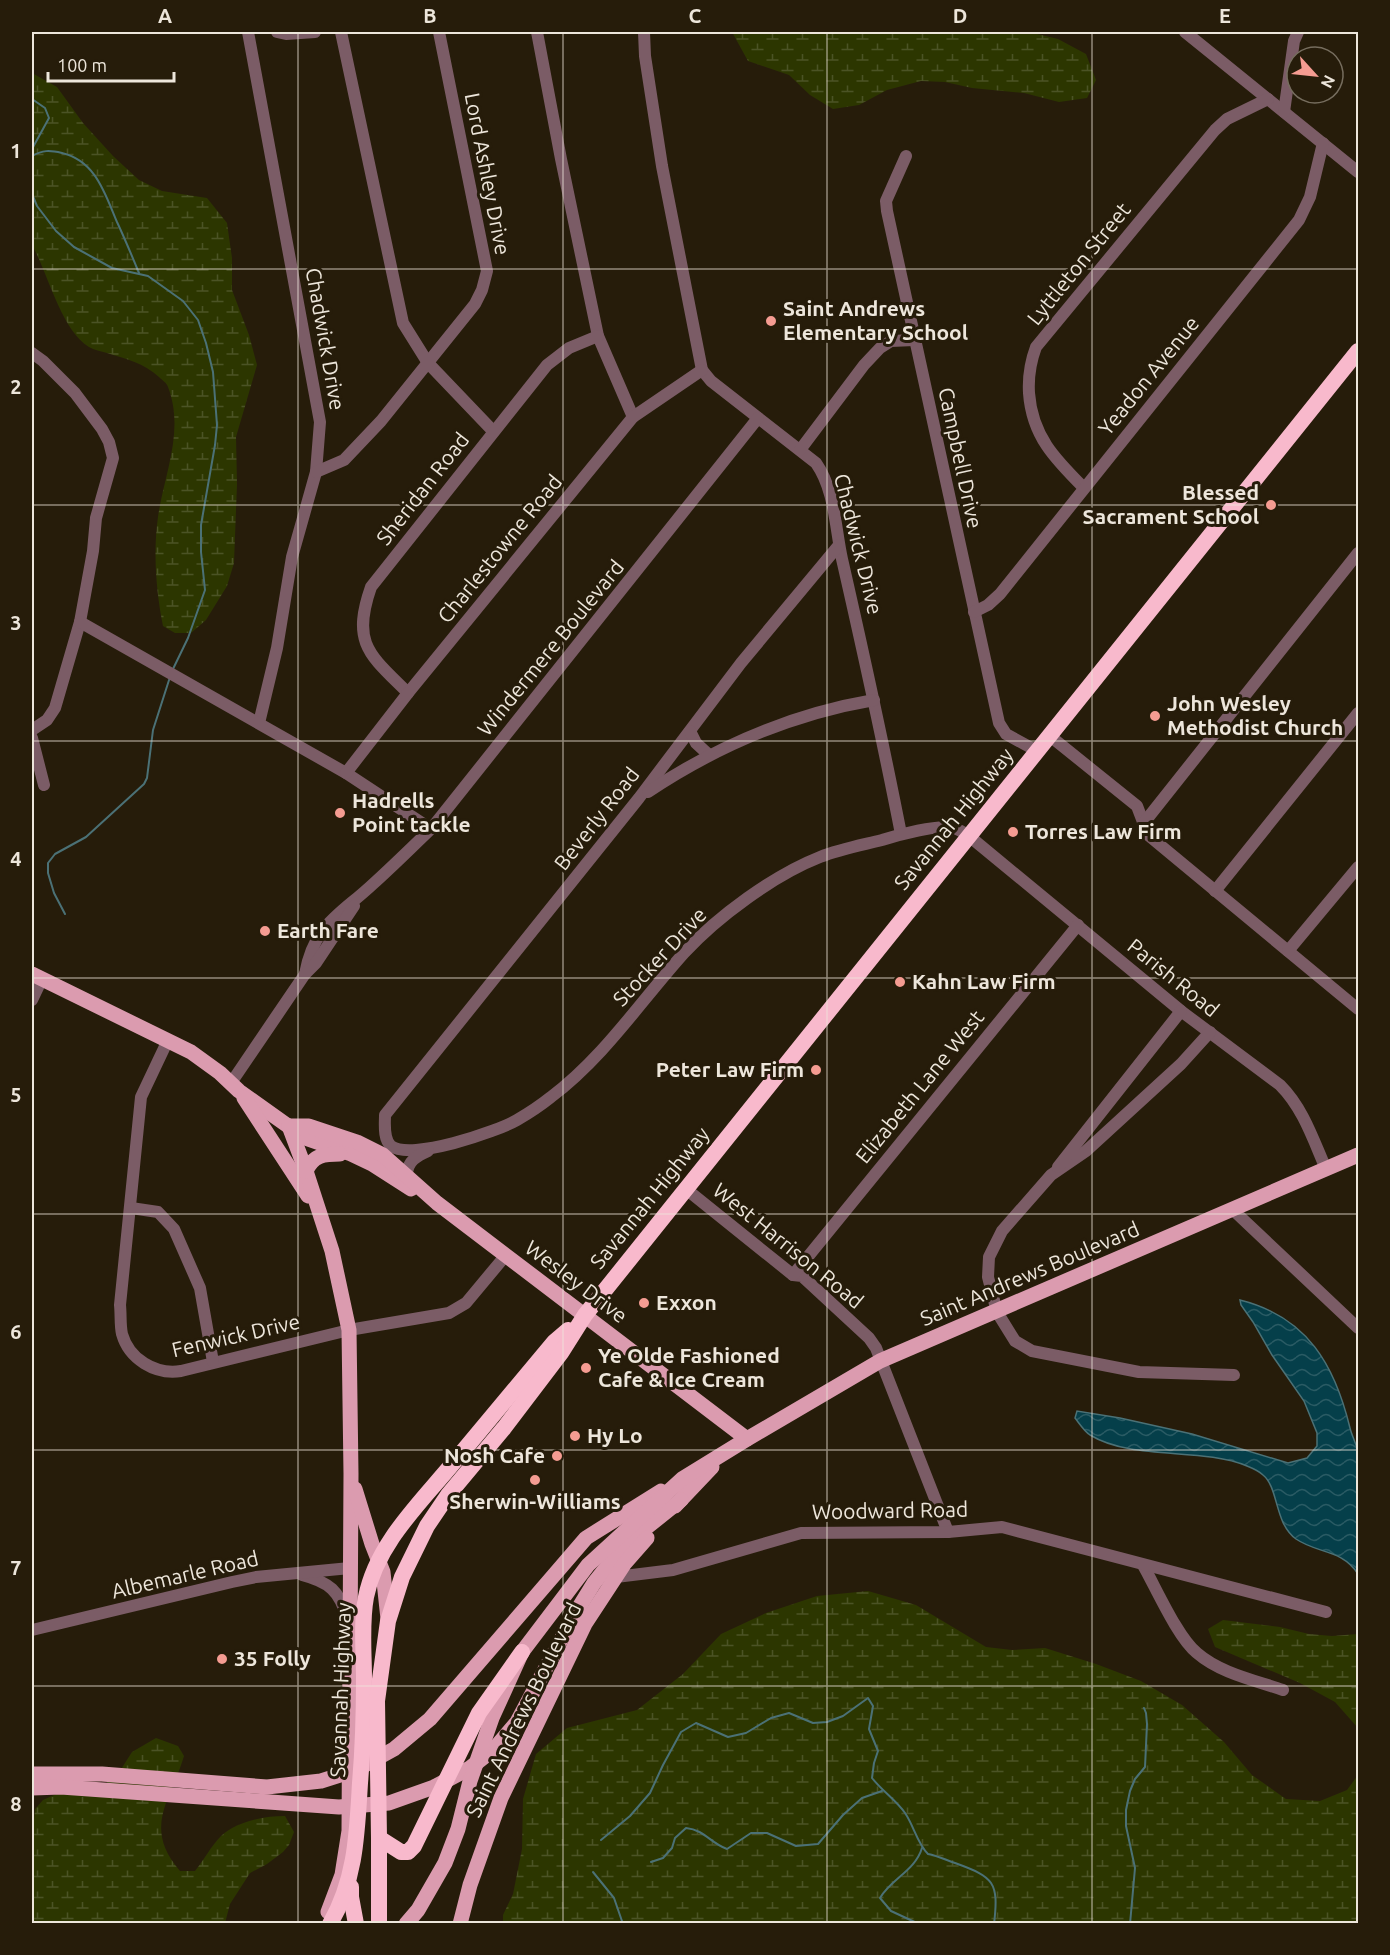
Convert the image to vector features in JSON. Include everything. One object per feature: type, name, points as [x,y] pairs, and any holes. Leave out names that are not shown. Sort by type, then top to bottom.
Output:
[{"type":"highway","name":"Savannah Highway","points":[[378,1923],[377,1701],[388,1621],[402,1578],[427,1526],[448,1495],[504,1428],[561,1353],[585,1315],[1359,351]]},
{"type":"highway","name":"Savannah Highway","points":[[330,1923],[342,1903],[351,1871],[357,1834],[364,1719],[364,1624],[366,1597],[371,1581],[384,1551],[424,1497],[554,1342],[585,1315]]},
{"type":"highway","points":[[379,1838],[401,1852],[408,1852],[414,1846],[479,1713],[522,1652]]},
{"type":"highway","points":[[351,1871],[351,1897],[356,1923]]},
{"type":"main road","points":[[37,976],[168,1040],[207,1063],[235,1087],[289,1126],[306,1171],[334,1261],[349,1330],[351,1474],[349,1831],[342,1875],[324,1923]]},
{"type":"main road","points":[[235,1087],[299,1181],[319,1216]]},
{"type":"main road","name":"Wesley Drive","points":[[289,1126],[305,1137],[372,1164],[437,1203]]},
{"type":"main road","name":"Wesley Drive","points":[[289,1126],[309,1126],[357,1142],[383,1155],[437,1203],[747,1439]]},
{"type":"main road","points":[[306,1171],[315,1158],[333,1154],[351,1154]]},
{"type":"main road","name":"Saint Andrews Boulevard","points":[[406,1923],[418,1910],[444,1863],[458,1829],[470,1781],[492,1718],[522,1652],[588,1565],[682,1479],[880,1361],[1359,1155]]},
{"type":"main road","name":"Saint Andrews Boulevard","points":[[460,1923],[470,1885],[501,1798],[585,1624],[625,1563],[681,1500],[728,1452]]},
{"type":"main road","points":[[351,1474],[385,1582],[388,1621]]},
{"type":"main road","points":[[32,1774],[102,1774],[267,1787],[321,1782],[356,1770],[412,1736],[430,1719],[586,1538],[640,1502],[682,1479]]},
{"type":"main road","points":[[32,1788],[62,1787],[339,1807],[389,1803],[434,1787],[470,1768],[494,1749],[517,1722],[573,1617],[594,1583],[626,1546],[681,1500]]},
{"type":"main road","points":[[350,1568],[365,1569],[376,1574],[385,1582]]},
{"type":"street","name":"Chadwick Drive","points":[[248,32],[320,422],[316,472],[292,557],[277,648],[259,723]]},
{"type":"street","points":[[277,32],[286,34],[315,32]]},
{"type":"street","points":[[341,32],[403,323],[428,363],[493,431]]},
{"type":"street","name":"Lord Ashley Drive","points":[[316,472],[344,460],[381,421],[475,304],[482,290],[487,272],[439,32]]},
{"type":"street","points":[[537,32],[598,336],[633,417]]},
{"type":"street","points":[[644,32],[645,56],[662,166],[702,370]]},
{"type":"street","points":[[1185,32],[1359,172]]},
{"type":"street","points":[[1284,112],[1294,41],[1298,32]]},
{"type":"street","name":"Lyttleton Street","points":[[1084,488],[1050,452],[1039,434],[1030,410],[1028,374],[1036,347],[1215,130],[1227,119],[1268,99]]},
{"type":"street","name":"Yeadon Avenue","points":[[974,612],[1000,594],[1299,220],[1310,197],[1323,143]]},
{"type":"street","name":"Campbell Drive","points":[[906,156],[886,201],[914,340],[999,723],[1006,734],[1037,751]]},
{"type":"street","name":"Sheridan Road","points":[[408,693],[367,650],[362,632],[365,603],[371,587],[547,365],[569,348],[598,336]]},
{"type":"street","points":[[800,450],[864,365],[880,348],[891,341],[914,340]]},
{"type":"street","points":[[32,353],[75,393],[102,429],[109,442],[112,458],[96,518],[93,551],[80,621],[55,708],[47,720],[32,730]]},
{"type":"street","name":"Chadwick Drive","points":[[702,370],[711,381],[816,463],[824,474],[901,834]]},
{"type":"street","name":"Charlestowne Road","points":[[346,773],[408,693],[633,417],[702,370]]},
{"type":"street","name":"Windermere Boulevard","points":[[306,974],[308,960],[328,922],[363,893],[430,829],[758,418]]},
{"type":"street","name":"Beverly Road","points":[[385,1115],[639,798],[741,663],[839,546]]},
{"type":"street","points":[[1143,824],[1359,553]]},
{"type":"street","points":[[80,621],[346,773],[430,829]]},
{"type":"street","points":[[639,798],[709,755],[775,726],[809,714],[874,700]]},
{"type":"street","points":[[1215,891],[1359,712]]},
{"type":"street","points":[[690,731],[696,743],[709,755]]},
{"type":"street","points":[[1050,736],[1137,807],[1148,835],[1359,1009]]},
{"type":"street","points":[[32,738],[44,785]]},
{"type":"street","name":"Stocker Drive","points":[[385,1115],[386,1140],[398,1149],[413,1150],[458,1142],[516,1120],[551,1098],[578,1076],[684,953],[714,924],[753,895],[821,857],[901,834],[950,827],[969,836]]},
{"type":"street","name":"Parish Road","points":[[969,836],[1181,1011],[1280,1085],[1292,1097],[1300,1110],[1326,1169]]},
{"type":"street","points":[[1288,951],[1359,867]]},
{"type":"street","name":"Windermere Boulevard","points":[[235,1087],[306,974],[316,963],[363,893]]},
{"type":"street","name":"Elizabeth Lane West","points":[[793,1275],[1078,925]]},
{"type":"street","points":[[32,1000],[37,976]]},
{"type":"street","points":[[1181,1011],[1002,1232],[989,1257],[988,1277],[997,1312],[1015,1341],[1032,1351],[1139,1372],[1234,1375]]},
{"type":"street","points":[[1051,1174],[1086,1151],[1181,1064],[1210,1032]]},
{"type":"street","name":"Fenwick Drive","points":[[168,1040],[141,1097],[120,1305],[122,1333],[132,1355],[157,1369],[171,1373],[349,1330],[449,1312],[466,1303],[507,1256]]},
{"type":"street","name":"Stocker Drive","points":[[407,1175],[407,1168],[415,1158],[435,1147]]},
{"type":"street","name":"West Harrison Road","points":[[686,1189],[793,1275],[802,1276],[869,1338],[876,1348],[948,1532]]},
{"type":"street","points":[[131,1208],[158,1212],[174,1229],[200,1288],[213,1362]]},
{"type":"street","points":[[1232,1209],[1359,1328]]},
{"type":"street","name":"Woodward Road","points":[[616,1577],[673,1570],[801,1533],[948,1532],[1002,1527],[1326,1612]]},
{"type":"street","points":[[625,1563],[638,1575]]},
{"type":"street","points":[[1143,1565],[1176,1625],[1194,1652],[1218,1667],[1282,1690]]},
{"type":"street","name":"Albemarle Road","points":[[32,1630],[232,1582],[350,1568]]},
{"type":"street","points":[[296,1573],[320,1580],[331,1588],[340,1598],[349,1628]]},
{"type":"green space","points":[[732,32],[1029,32],[1058,39],[1086,54],[1096,80],[1087,98],[1059,102],[1024,93],[921,81],[887,90],[859,105],[833,109],[810,95],[789,75],[748,61]]},
{"type":"green space","points":[[32,73],[57,87],[83,123],[139,180],[162,191],[207,198],[227,223],[232,258],[232,290],[249,335],[257,365],[236,437],[234,563],[227,586],[206,620],[191,633],[175,633],[163,626],[157,585],[156,530],[174,436],[173,403],[167,386],[153,372],[141,365],[91,348],[79,339],[63,315],[32,245]]},
{"type":"green space","points":[[868,1591],[916,1605],[986,1647],[1012,1650],[1045,1648],[1141,1681],[1182,1705],[1224,1742],[1252,1775],[1286,1799],[1320,1801],[1347,1790],[1358,1775],[1358,1923],[503,1923],[503,1915],[513,1894],[522,1849],[523,1799],[536,1754],[567,1728],[637,1710],[683,1674],[721,1634],[766,1613],[817,1596]]},
{"type":"green space","points":[[1223,1620],[1280,1627],[1309,1634],[1332,1636],[1358,1634],[1358,1728],[1335,1702],[1300,1683],[1215,1647],[1208,1629]]},
{"type":"green space","points":[[156,1738],[178,1746],[184,1756],[167,1800],[161,1827],[163,1841],[169,1855],[180,1871],[195,1871],[221,1836],[251,1820],[285,1816],[294,1832],[289,1845],[267,1864],[250,1873],[230,1904],[225,1923],[32,1924],[32,1843],[35,1809],[43,1800],[65,1790],[104,1785],[118,1774],[132,1752]]},
{"type":"water","points":[[1240,1300],[1284,1318],[1301,1332],[1315,1347],[1336,1384],[1358,1452],[1358,1574],[1345,1560],[1304,1544],[1289,1532],[1280,1515],[1272,1488],[1268,1481],[1255,1470],[1229,1460],[1146,1451],[1107,1443],[1090,1435],[1075,1418],[1077,1411],[1120,1418],[1192,1434],[1288,1463],[1307,1458],[1317,1446],[1317,1433],[1304,1401],[1272,1355]]},
{"type":"waterway","points":[[32,99],[45,108],[49,118],[32,149]]},
{"type":"waterway","points":[[32,156],[46,151],[62,153],[74,157],[91,171],[103,190],[139,273]]},
{"type":"waterway","points":[[32,194],[37,206],[56,231],[74,247],[112,268],[148,276],[183,301],[198,320],[206,343],[213,372],[217,425],[201,525],[205,590],[188,638],[173,669]]},
{"type":"waterway","points":[[65,914],[54,893],[48,873],[48,863],[55,854],[86,837],[144,784],[147,778],[153,730],[170,677]]},
{"type":"waterway","points":[[601,1840],[630,1816],[650,1793],[681,1732],[696,1723],[728,1737],[746,1733],[771,1718],[789,1713],[813,1723],[827,1722],[843,1716],[868,1698],[873,1706],[869,1729],[878,1751],[872,1778],[905,1813],[928,1854],[986,1877],[991,1883],[996,1899],[994,1924]]},
{"type":"waterway","points":[[1130,1924],[1135,1868],[1126,1826],[1126,1810],[1135,1779],[1145,1767],[1147,1724],[1144,1708]]},
{"type":"waterway","points":[[651,1862],[663,1858],[672,1848],[675,1838],[686,1828],[698,1831],[727,1849],[751,1833],[767,1833],[796,1846],[818,1844],[843,1815],[862,1798],[882,1791]]},
{"type":"waterway","points":[[919,1924],[891,1911],[880,1898],[890,1885],[909,1869],[922,1848]]},
{"type":"waterway","points":[[593,1872],[614,1898],[623,1924]]},
{"type":"place","name":"Saint Andrews Elementary School","points":[[771,321]]},
{"type":"place","name":"Blessed Sacrament School","points":[[1271,505]]},
{"type":"place","name":"John Wesley Methodist Church","points":[[1155,716]]},
{"type":"place","name":"Hadrells Point tackle","points":[[340,813]]},
{"type":"place","name":"Torres Law Firm","points":[[1013,832]]},
{"type":"place","name":"Earth Fare","points":[[265,931]]},
{"type":"place","name":"Kahn Law Firm","points":[[900,982]]},
{"type":"place","name":"Peter Law Firm","points":[[816,1070]]},
{"type":"place","name":"Exxon","points":[[644,1303]]},
{"type":"place","name":"Ye Olde Fashioned Cafe & Ice Cream","points":[[586,1368]]},
{"type":"place","name":"Hy Lo","points":[[575,1436]]},
{"type":"place","name":"Nosh Cafe","points":[[557,1456]]},
{"type":"place","name":"Sherwin-Williams","points":[[535,1480]]},
{"type":"place","name":"35 Folly","points":[[222,1659]]}]
